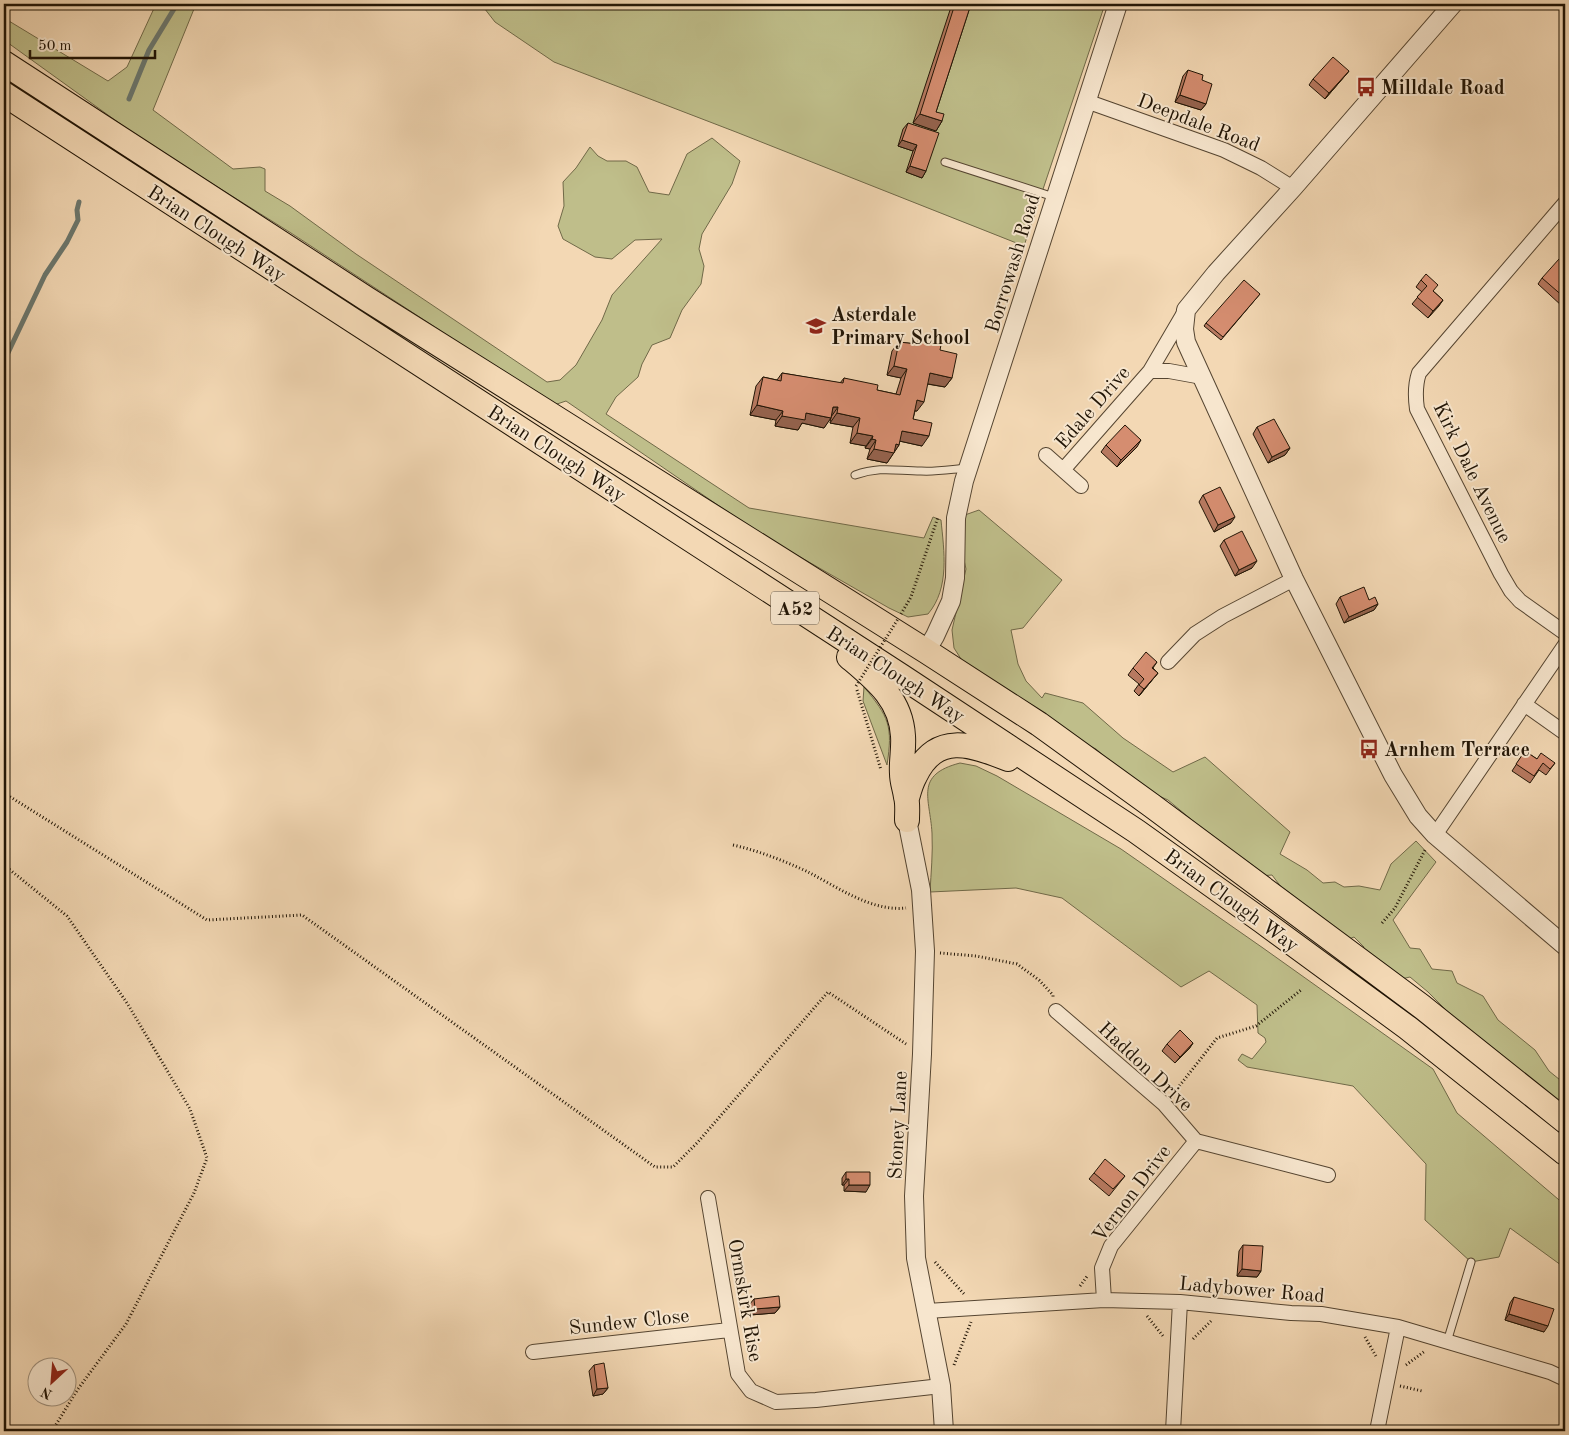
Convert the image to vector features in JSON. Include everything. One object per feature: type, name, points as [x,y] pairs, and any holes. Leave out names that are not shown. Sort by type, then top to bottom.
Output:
[{"type":"highway","name":"Brian Clough Way","points":[[4,63],[375,304],[1039,724],[1159,810],[1421,1006],[1565,1121]]},
{"type":"highway","name":"Brian Clough Way","points":[[4,94],[588,472],[1060,781],[1200,876],[1408,1028],[1565,1153]]},
{"type":"highway","points":[[726,564],[838,648],[888,693],[902,723],[902,775],[907,809]]},
{"type":"highway","points":[[907,809],[915,776],[925,760],[936,750],[951,745],[964,744],[987,750],[1060,781]]},
{"type":"street","name":"Borrowash Road","points":[[926,651],[951,601],[955,578],[956,518],[969,468],[1054,198],[1118,4]]},
{"type":"street","points":[[1453,4],[1293,188],[1216,272],[1186,310],[1184,329],[1186,342],[1294,580],[1393,775],[1418,816],[1435,835],[1565,946]]},
{"type":"street","name":"Deepdale Road","points":[[1086,101],[1224,150],[1261,168],[1293,188]]},
{"type":"street","name":"Kirk Dale Avenue","points":[[1565,203],[1419,373],[1415,384],[1417,408],[1511,591],[1520,601],[1565,632]]},
{"type":"street","name":"Edale Drive","points":[[1064,470],[1150,371],[1186,310]]},
{"type":"street","name":"Edale Drive","points":[[1150,371],[1169,370],[1202,377]]},
{"type":"street","name":"Edale Drive","points":[[1046,455],[1081,486]]},
{"type":"street","points":[[1168,662],[1195,634],[1223,616],[1294,580]]},
{"type":"street","points":[[1435,835],[1565,645]]},
{"type":"street","points":[[1524,704],[1565,733]]},
{"type":"street","name":"Stoney Lane","points":[[907,809],[921,890],[925,951],[922,1054],[914,1196],[916,1258],[941,1386],[944,1431]]},
{"type":"street","name":"Haddon Drive","points":[[1056,1011],[1164,1104],[1196,1141],[1328,1175]]},
{"type":"street","name":"Vernon Drive","points":[[1104,1300],[1102,1268],[1111,1246],[1196,1141]]},
{"type":"street","name":"Ormskirk Rise","points":[[708,1198],[738,1374],[751,1391],[776,1402],[816,1400],[941,1386]]},
{"type":"street","name":"Ladybower Road","points":[[927,1311],[1104,1300],[1180,1302],[1291,1313],[1321,1314],[1398,1327],[1565,1378]]},
{"type":"street","points":[[1173,1431],[1180,1302]]},
{"type":"street","points":[[1378,1431],[1398,1327]]},
{"type":"street","name":"Sundew Close","points":[[533,1352],[730,1330]]},
{"type":"lane","points":[[945,162],[1054,198]]},
{"type":"lane","points":[[855,475],[870,470],[890,469],[922,472],[969,468]]},
{"type":"lane","points":[[1447,1342],[1471,1262]]},
{"type":"path","points":[[879,765],[856,686],[911,597],[939,515]]},
{"type":"path","points":[[4,793],[207,920],[302,915],[655,1167],[673,1167],[697,1143],[828,992],[922,1054]]},
{"type":"path","points":[[1382,923],[1394,908],[1427,846],[1435,835]]},
{"type":"path","points":[[733,845],[776,858],[847,894],[878,905],[902,909],[922,906]]},
{"type":"path","points":[[4,865],[67,916],[127,1003],[190,1109],[207,1158],[194,1193],[126,1324],[78,1389],[52,1431]]},
{"type":"path","points":[[925,951],[976,956],[1017,964],[1040,980],[1053,995],[1056,1011]]},
{"type":"path","points":[[1164,1104],[1217,1038],[1256,1026],[1302,990]]},
{"type":"path","points":[[1387,1384],[1422,1390]]},
{"type":"shaded area","points":[[156,4],[196,4],[153,110],[233,169],[260,167],[265,169],[265,191],[290,206],[356,254],[547,382],[560,380],[576,365],[602,320],[612,295],[662,239],[635,240],[612,259],[595,257],[563,239],[558,226],[564,206],[563,182],[576,168],[590,147],[598,156],[607,161],[626,161],[637,167],[649,192],[669,195],[687,154],[712,138],[740,161],[732,184],[702,234],[699,249],[704,266],[701,284],[682,310],[670,338],[652,345],[642,364],[638,377],[616,397],[606,414],[749,508],[924,538],[933,517],[941,520],[944,557],[943,581],[935,604],[928,614],[908,617],[889,608],[760,534],[566,401],[554,405],[291,233],[144,141],[4,40],[4,18],[108,81],[127,67]]},
{"type":"shaded area","points":[[481,4],[1105,4],[1024,246],[554,62],[495,22]]},
{"type":"shaded area","points":[[979,510],[1062,580],[1023,628],[1011,630],[1018,664],[1026,681],[1042,698],[1045,693],[1083,703],[1123,738],[1173,772],[1205,757],[1290,832],[1280,854],[1307,870],[1323,883],[1335,882],[1344,887],[1359,886],[1380,890],[1391,864],[1416,841],[1436,862],[1393,920],[1410,948],[1420,949],[1432,969],[1452,971],[1457,983],[1483,996],[1498,1020],[1535,1050],[1549,1071],[1565,1084],[1565,1111],[1456,1020],[1410,977],[1397,980],[1360,957],[1364,947],[1354,937],[1344,941],[1291,900],[1272,875],[1259,876],[1168,800],[1139,787],[1096,749],[1066,735],[963,662],[954,648],[952,630],[966,569],[961,546],[962,516]]},
{"type":"shaded area","points":[[864,687],[879,706],[887,723],[889,752],[887,765],[863,701]]},
{"type":"shaded area","points":[[960,763],[976,766],[997,776],[1121,849],[1433,1069],[1457,1113],[1565,1205],[1565,1268],[1510,1228],[1499,1257],[1471,1262],[1425,1220],[1426,1164],[1353,1086],[1247,1067],[1238,1060],[1242,1054],[1252,1059],[1266,1042],[1265,1038],[1258,1033],[1257,1005],[1209,971],[1181,987],[1062,898],[1016,888],[930,892],[932,840],[928,789],[930,781],[936,774]]},
{"type":"building","points":[[955,4],[971,4],[936,112],[944,114],[942,121],[920,114]]},
{"type":"building","points":[[1333,57],[1349,71],[1329,93],[1313,79]]},
{"type":"building","points":[[1188,70],[1203,75],[1202,80],[1212,84],[1206,104],[1180,95]]},
{"type":"building","points":[[908,123],[939,133],[926,171],[910,166],[917,145],[902,140]]},
{"type":"building","points":[[1559,259],[1565,264],[1565,298],[1542,278]]},
{"type":"building","points":[[1426,274],[1438,285],[1433,291],[1443,300],[1433,311],[1417,297],[1427,286],[1421,280]]},
{"type":"building","points":[[1244,280],[1260,294],[1223,337],[1206,323]]},
{"type":"building","points":[[918,340],[941,345],[940,350],[957,354],[952,378],[930,373],[924,402],[917,400],[913,419],[932,423],[929,436],[902,431],[899,445],[896,444],[894,453],[874,449],[876,440],[872,439],[873,436],[857,433],[860,418],[837,413],[838,407],[833,407],[831,418],[806,413],[805,420],[782,416],[783,411],[757,405],[763,377],[781,381],[782,373],[843,383],[844,378],[878,385],[877,390],[900,395],[907,369],[894,366],[899,342],[917,344]]},
{"type":"building","points":[[1274,419],[1290,448],[1272,457],[1257,427]]},
{"type":"building","points":[[1125,425],[1141,440],[1121,460],[1106,445]]},
{"type":"building","points":[[1220,487],[1235,517],[1218,525],[1203,495]]},
{"type":"building","points":[[1242,531],[1257,561],[1239,570],[1224,540]]},
{"type":"building","points":[[1364,587],[1369,600],[1375,597],[1378,604],[1349,617],[1340,597]]},
{"type":"building","points":[[1146,652],[1157,662],[1152,668],[1158,673],[1144,689],[1139,685],[1144,679],[1133,668]]},
{"type":"building","points":[[1525,751],[1537,759],[1541,753],[1555,763],[1550,769],[1543,763],[1534,776],[1516,764]]},
{"type":"building","points":[[1180,1030],[1193,1043],[1180,1057],[1167,1044]]},
{"type":"building","points":[[1105,1159],[1125,1176],[1113,1189],[1094,1173]]},
{"type":"building","points":[[846,1172],[870,1172],[870,1185],[849,1185],[849,1179],[846,1179]]},
{"type":"building","points":[[1243,1245],[1263,1246],[1261,1271],[1242,1269]]},
{"type":"building","points":[[779,1296],[780,1307],[755,1309],[754,1299]]},
{"type":"building","points":[[1514,1297],[1554,1309],[1548,1326],[1509,1314]]},
{"type":"building","points":[[604,1363],[608,1388],[597,1389],[594,1365]]},
{"type":"building","points":[[1127,1427],[1145,1428],[1145,1431],[1126,1431]]},
{"type":"waterway","points":[[129,99],[149,50],[177,4]]},
{"type":"waterway","points":[[4,364],[45,275],[67,242],[78,220],[77,210],[79,202]]},
{"type":"place","name":"Milldale Road","points":[[1366,87]]},
{"type":"place","name":"Asterdale Primary School","points":[[816,326]]},
{"type":"place","name":"Arnhem Terrace","points":[[1369,749]]}]
